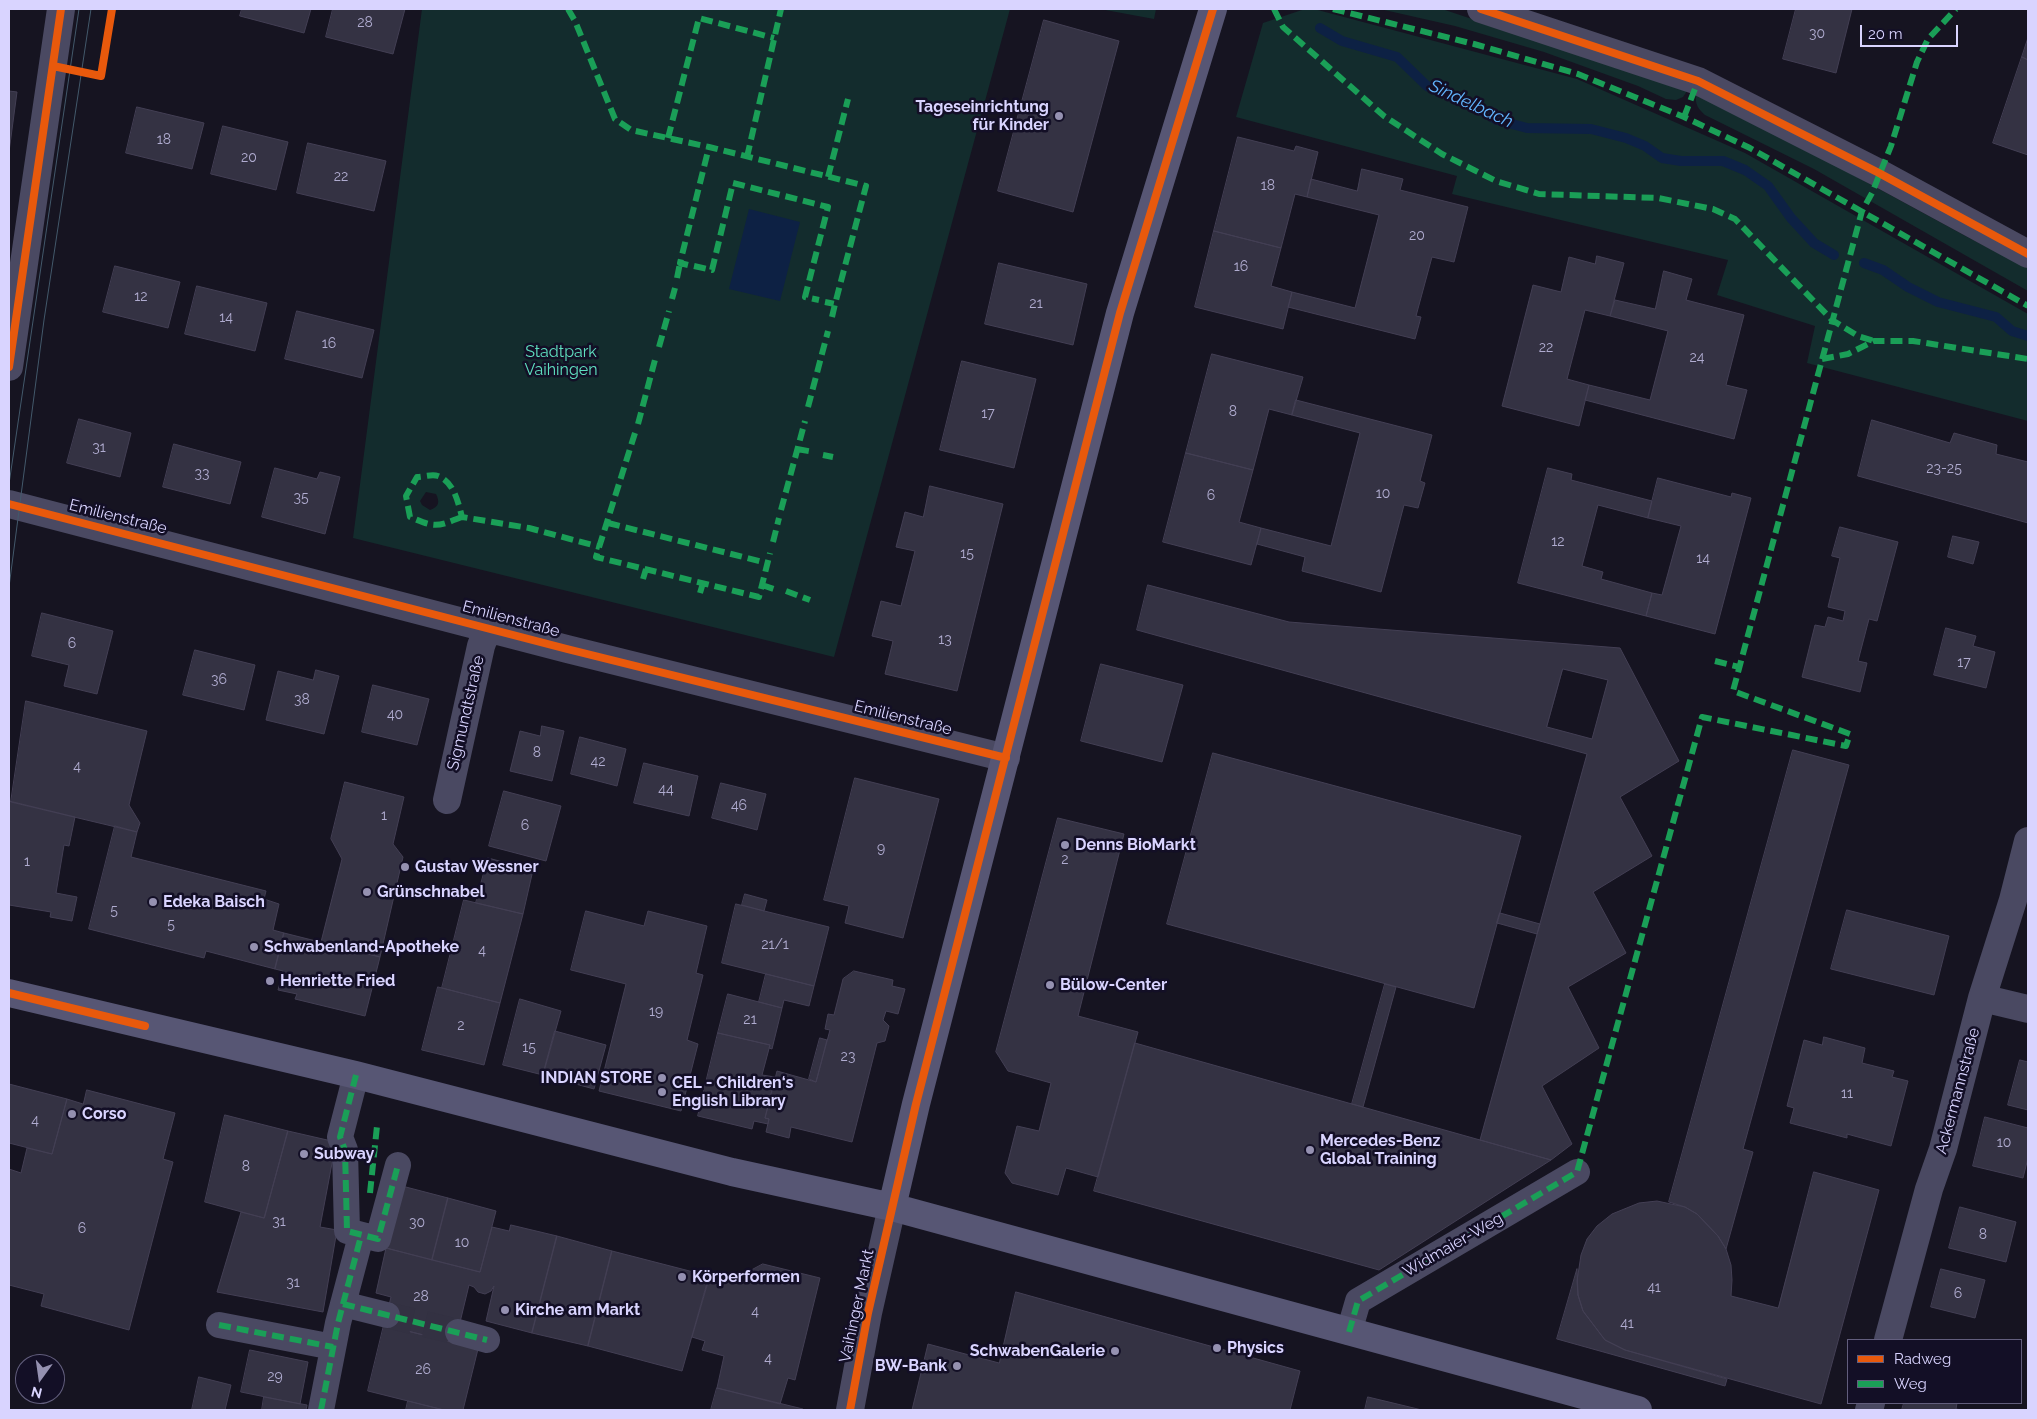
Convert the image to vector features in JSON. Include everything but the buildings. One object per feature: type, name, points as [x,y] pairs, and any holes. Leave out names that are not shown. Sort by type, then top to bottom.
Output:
[{"type":"main road","points":[[892,1207],[916,1104],[1120,313],[1213,9]]},
{"type":"main road","points":[[9,993],[356,1075],[732,1172],[892,1207],[1638,1410]]},
{"type":"street","points":[[9,367],[61,9]]},
{"type":"street","points":[[1481,9],[1698,81],[1879,173],[2028,254]]},
{"type":"street","name":"Emilienstraße","points":[[9,504],[1006,758]]},
{"type":"street","name":"Sigmundtstraße","points":[[447,800],[481,646],[488,627]]},
{"type":"street","name":"Ackermannstraße","points":[[1888,1339],[1943,1149],[1982,998],[2013,900],[2028,841]]},
{"type":"street","points":[[1982,998],[2028,1009]]},
{"type":"street","points":[[356,1075],[340,1137],[345,1150],[347,1231],[378,1239],[398,1165]]},
{"type":"street","name":"Widmaier-Weg","points":[[1349,1332],[1358,1301],[1577,1172]]},
{"type":"street","name":"Vaihinger Markt","points":[[850,1410],[868,1313],[892,1207]]},
{"type":"street","points":[[321,1410],[333,1347],[361,1236]]},
{"type":"street","points":[[343,1304],[387,1315]]},
{"type":"street","points":[[219,1324],[333,1347]]},
{"type":"street","points":[[458,1332],[487,1340]]},
{"type":"green space","name":"Stadtpark Vaihingen","points":[[422,9],[1010,9],[834,657],[353,538]],"holes":[[[426,492],[436,494],[438,499],[437,506],[430,510],[422,505],[420,501]]]},
{"type":"green space","points":[[1100,9],[1156,9],[1154,19]]},
{"type":"green space","points":[[1305,9],[1314,9],[1577,79],[1745,153],[2028,314],[2028,421],[1807,363],[1815,326],[1717,295],[1728,260],[1452,194],[1457,176],[1236,117],[1263,23]]},
{"type":"green space","points":[[1380,9],[1442,9],[1687,91],[1683,97],[1676,100],[1666,99],[1638,86],[1544,52],[1455,26]]},
{"type":"green space","points":[[1696,95],[1822,158],[2028,268],[2028,291],[1814,169],[1705,115],[1700,111]]},
{"type":"water","points":[[749,209],[800,222],[780,301],[729,289]]},
{"type":"waterway","name":"Sindelbach","points":[[1320,28],[1342,41],[1397,57],[1427,86],[1471,104],[1497,120],[1527,128],[1591,129],[1626,138],[1645,146],[1662,158],[1681,161],[1723,161],[1745,170],[1768,186],[1791,218],[1814,243],[1834,255]]},
{"type":"waterway","name":"Sindelbach","points":[[1864,263],[1883,270],[1908,287],[1938,302],[1996,317],[2012,331],[2028,336]]},
{"type":"tunnel","points":[[387,1315],[458,1332]]},
{"type":"tram line","points":[[9,484],[79,9]]},
{"type":"tram line","points":[[9,587],[44,320],[91,9]]},
{"type":"marked path","points":[[568,9],[575,21],[615,119],[631,130],[709,147],[866,186],[835,304],[825,302]]},
{"type":"marked path","points":[[747,157],[781,9]]},
{"type":"marked path","points":[[1274,9],[1283,27],[1384,116],[1442,154],[1496,181],[1539,194],[1658,198],[1713,209],[1735,219],[1832,320],[1858,336],[1874,341]]},
{"type":"marked path","points":[[1333,9],[1474,44],[1578,74],[1684,117],[1750,148],[2028,306]]},
{"type":"marked path","points":[[1349,1332],[1358,1301],[1577,1172],[1702,717],[1846,746],[1850,734],[1733,691],[1862,211],[1872,193],[1891,146],[1917,62],[1928,39],[1956,9]]},
{"type":"marked path","points":[[668,138],[699,18],[774,38]]},
{"type":"marked path","points":[[1684,117],[1698,81]]},
{"type":"marked path","points":[[828,177],[848,99]]},
{"type":"marked path","points":[[688,265],[680,263],[709,147]]},
{"type":"marked path","points":[[694,266],[712,270],[733,183],[828,207],[805,297],[819,300]]},
{"type":"marked path","points":[[677,278],[680,263]]},
{"type":"marked path","points":[[672,299],[675,288]]},
{"type":"marked path","points":[[832,317],[835,304]]},
{"type":"marked path","points":[[659,347],[669,311]]},
{"type":"marked path","points":[[808,407],[828,331]]},
{"type":"marked path","points":[[1822,359],[1848,354],[1874,341],[1913,341],[2028,359]]},
{"type":"marked path","points":[[638,424],[656,356]]},
{"type":"marked path","points":[[781,510],[805,421]]},
{"type":"marked path","points":[[635,433],[596,557],[759,597],[770,553]]},
{"type":"marked path","points":[[797,449],[814,452]]},
{"type":"marked path","points":[[823,455],[833,457]]},
{"type":"marked path","points":[[462,517],[436,525],[410,517],[406,496],[417,477],[436,475],[448,483],[452,488],[462,517],[529,528],[600,547]]},
{"type":"marked path","points":[[773,542],[779,518]]},
{"type":"marked path","points":[[608,523],[767,563]]},
{"type":"marked path","points":[[643,579],[646,569]]},
{"type":"marked path","points":[[700,593],[703,583]]},
{"type":"marked path","points":[[762,585],[777,590]]},
{"type":"marked path","points":[[786,591],[810,600]]},
{"type":"marked path","points":[[1715,661],[1739,667]]},
{"type":"marked path","points":[[356,1075],[340,1137],[345,1150],[347,1231],[378,1239],[398,1165]]},
{"type":"marked path","points":[[370,1193],[377,1126]]},
{"type":"marked path","points":[[321,1410],[338,1323],[361,1236]]},
{"type":"marked path","points":[[343,1304],[487,1340]]},
{"type":"marked path","points":[[219,1325],[333,1347]]},
{"type":"cycle path","points":[[9,367],[61,9]]},
{"type":"cycle path","points":[[53,66],[101,76],[112,9]]},
{"type":"cycle path","points":[[850,1410],[868,1313],[916,1104],[1106,367],[1120,313],[1213,9]]},
{"type":"cycle path","points":[[1481,9],[1698,81],[1879,173],[2028,254]]},
{"type":"cycle path","points":[[9,504],[567,649],[1006,758]]},
{"type":"cycle path","points":[[9,993],[145,1026]]},
{"type":"place","name":"Tageseinrichtung für Kinder","points":[[1059,116]]},
{"type":"place","name":"Denns BioMarkt","points":[[1065,845]]},
{"type":"place","name":"Gustav Wessner","points":[[405,867]]},
{"type":"place","name":"Grünschnabel","points":[[367,892]]},
{"type":"place","name":"Edeka Baisch","points":[[153,902]]},
{"type":"place","name":"Schwabenland-Apotheke","points":[[254,947]]},
{"type":"place","name":"Henriette Fried","points":[[270,981]]},
{"type":"place","name":"Bülow-Center","points":[[1050,985]]},
{"type":"place","name":"INDIAN STORE","points":[[662,1078]]},
{"type":"place","name":"CEL - Children‘s English Library","points":[[662,1092]]},
{"type":"place","name":"Corso","points":[[72,1114]]},
{"type":"place","name":"Mercedes-Benz Global Training","points":[[1310,1150]]},
{"type":"place","name":"Subway","points":[[304,1154]]},
{"type":"place","name":"Körperformen","points":[[682,1277]]},
{"type":"place","name":"Kirche am Markt","points":[[505,1310]]},
{"type":"place","name":"Physics","points":[[1217,1348]]},
{"type":"place","name":"SchwabenGalerie","points":[[1115,1351]]},
{"type":"place","name":"BW-Bank","points":[[957,1366]]}]
